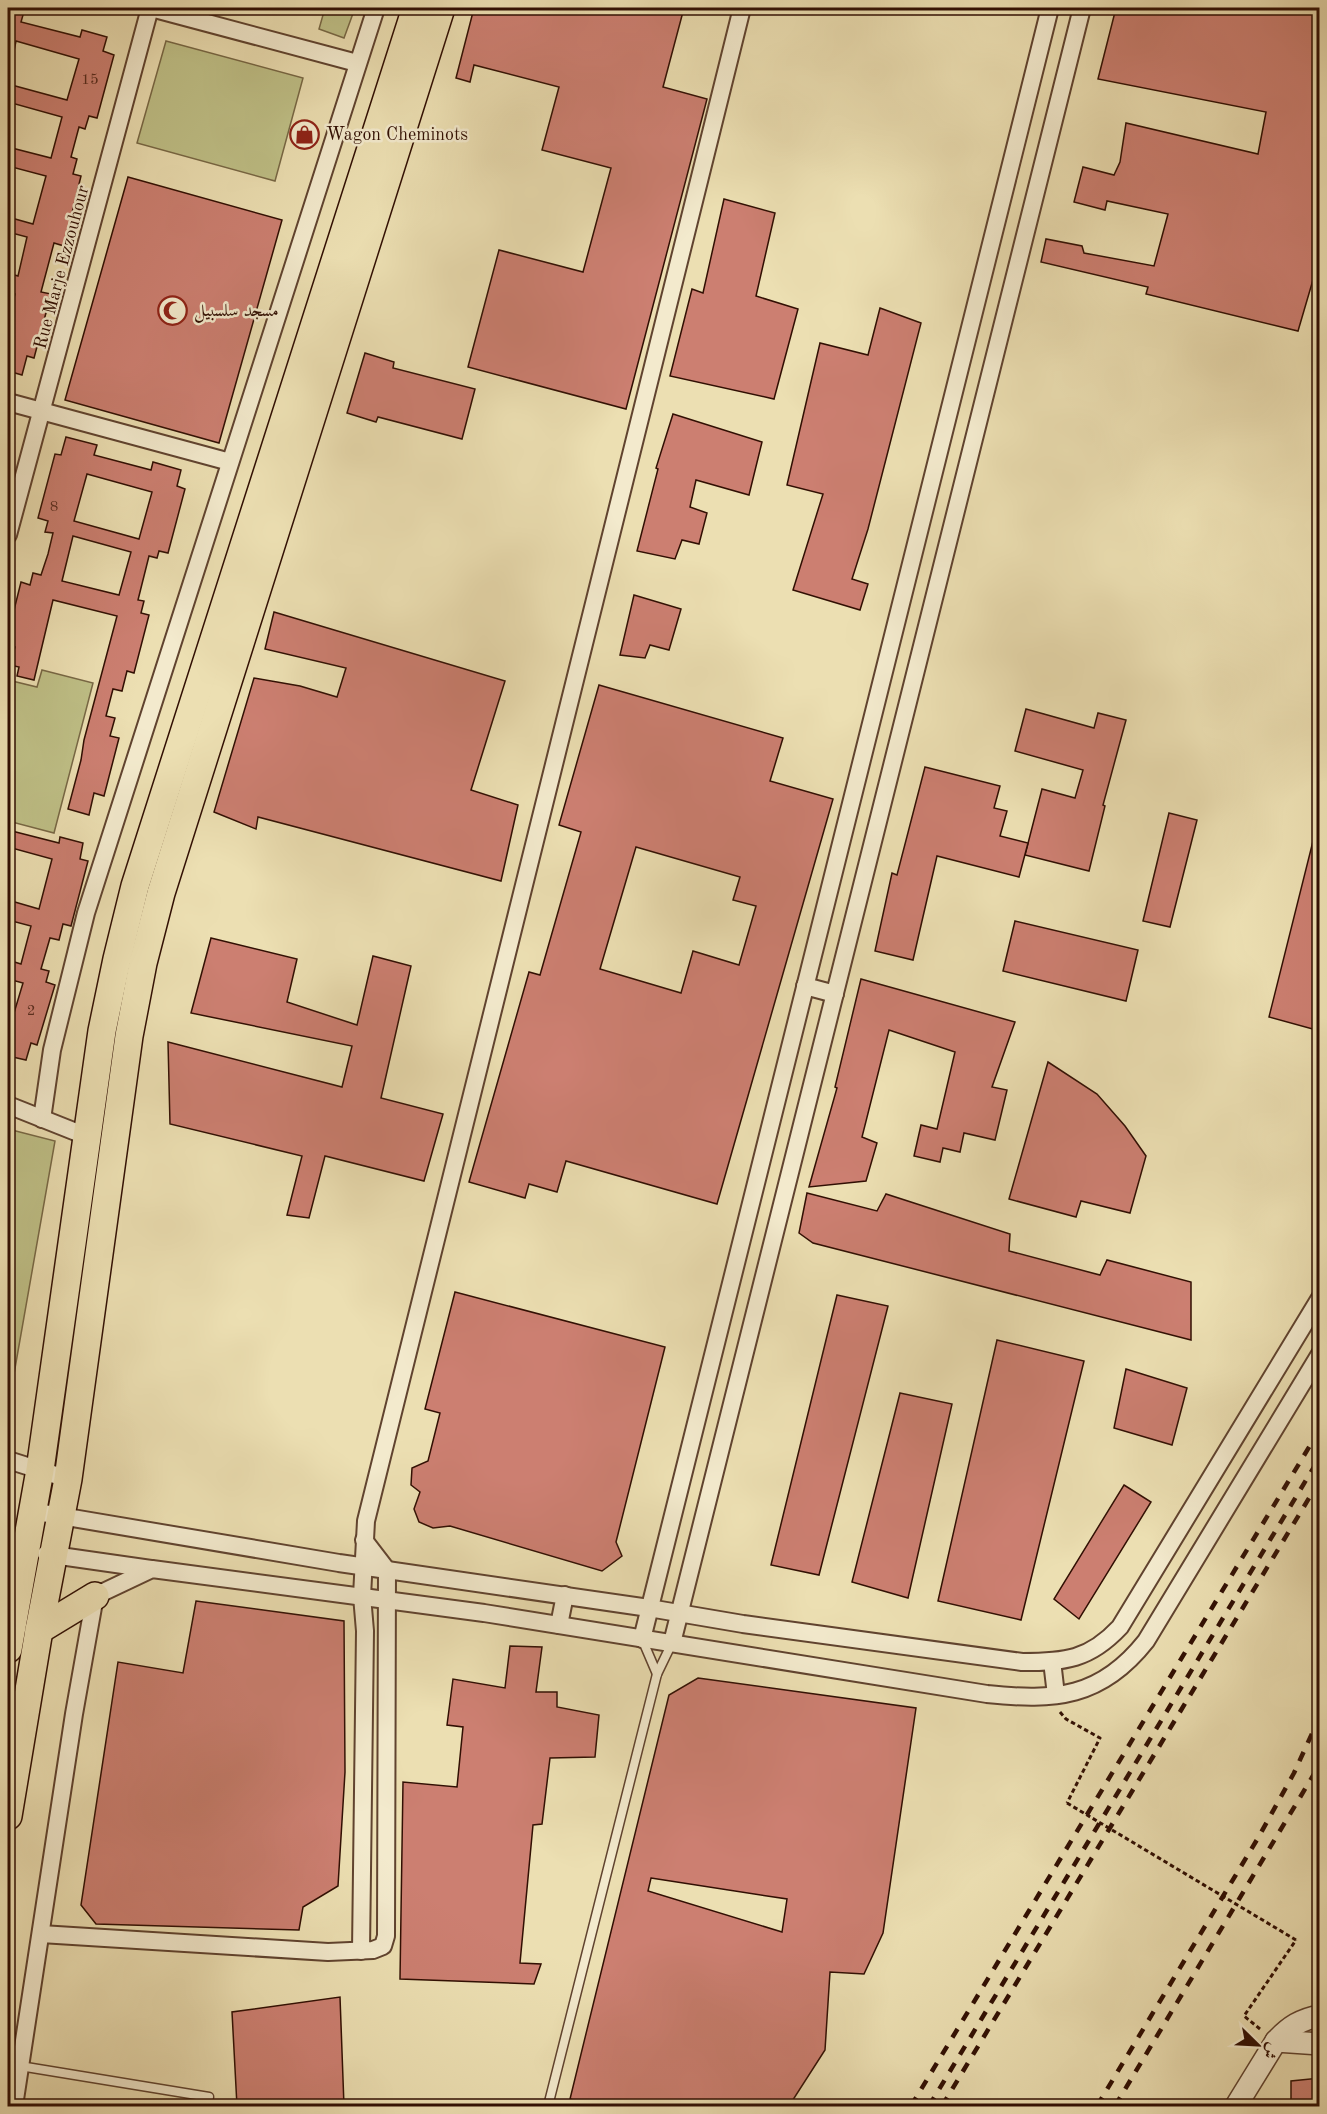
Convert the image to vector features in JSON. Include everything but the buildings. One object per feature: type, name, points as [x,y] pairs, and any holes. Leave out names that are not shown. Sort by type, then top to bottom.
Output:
[{"type":"main road","points":[[8,1649],[31,1510],[40,1470],[102,1032],[135,886],[416,8]]},
{"type":"main road","points":[[8,1816],[39,1630],[68,1479],[129,1036],[143,963],[161,893],[441,8]]},
{"type":"main road","points":[[39,1630],[95,1596]]},
{"type":"street","points":[[150,8],[357,63]]},
{"type":"street","name":"Rue Marje Ezzouhour","points":[[8,535],[150,8]]},
{"type":"street","points":[[42,1119],[52,1050],[86,913],[376,8]]},
{"type":"street","points":[[361,1951],[365,1631],[362,1567],[364,1540],[372,1498],[742,8]]},
{"type":"street","points":[[642,1638],[1050,8]]},
{"type":"street","points":[[672,1643],[1082,8]]},
{"type":"street","points":[[8,402],[230,462]]},
{"type":"street","points":[[804,986],[835,994]]},
{"type":"street","points":[[8,1105],[86,1136]]},
{"type":"street","points":[[31,1510],[362,1567],[680,1612],[743,1624],[1022,1662],[1052,1661],[1090,1652],[1106,1642],[1120,1628],[1320,1298]]},
{"type":"street","points":[[24,1550],[559,1625],[987,1694],[1056,1695],[1096,1685],[1110,1677],[1146,1641],[1320,1354]]},
{"type":"street","points":[[8,1460],[68,1479]]},
{"type":"street","points":[[41,1934],[328,1952],[361,1951],[378,1949],[383,1946],[386,1936],[387,1570],[364,1540]]},
{"type":"street","points":[[14,2106],[74,1714],[95,1596],[152,1569]]},
{"type":"street","points":[[559,1625],[565,1595]]},
{"type":"street","points":[[1052,1661],[1056,1695]]},
{"type":"street","points":[[1236,2106],[1276,2041],[1292,2025],[1320,2016]]},
{"type":"street","points":[[1276,2041],[1320,2044]]},
{"type":"lane","points":[[642,1638],[657,1674]]},
{"type":"lane","points":[[548,2106],[657,1674],[672,1643]]},
{"type":"lane","points":[[20,2067],[209,2097]]},
{"type":"path","points":[[1056,1695],[1061,1713],[1066,1719],[1100,1738],[1067,1803],[1296,1940],[1244,2016]]},
{"type":"green space","points":[[325,8],[355,8],[344,38],[319,29]]},
{"type":"green space","points":[[166,41],[303,78],[275,181],[137,143]]},
{"type":"green space","points":[[42,670],[93,683],[54,833],[8,821],[8,680],[37,687]]},
{"type":"green space","points":[[8,1129],[55,1141],[8,1408]]},
{"type":"railway","points":[[911,2106],[1320,1429]]},
{"type":"railway","points":[[929,2106],[1320,1457]]},
{"type":"railway","points":[[942,2106],[1320,1480]]},
{"type":"railway","points":[[1097,2106],[1258,1838],[1294,1773],[1320,1716]]},
{"type":"railway","points":[[1115,2106],[1317,1769]]},
{"type":"place","name":"Wagon Cheminots","points":[[305,134]]},
{"type":"place","name":"مسجد سلسبيل","points":[[173,310]]}]
